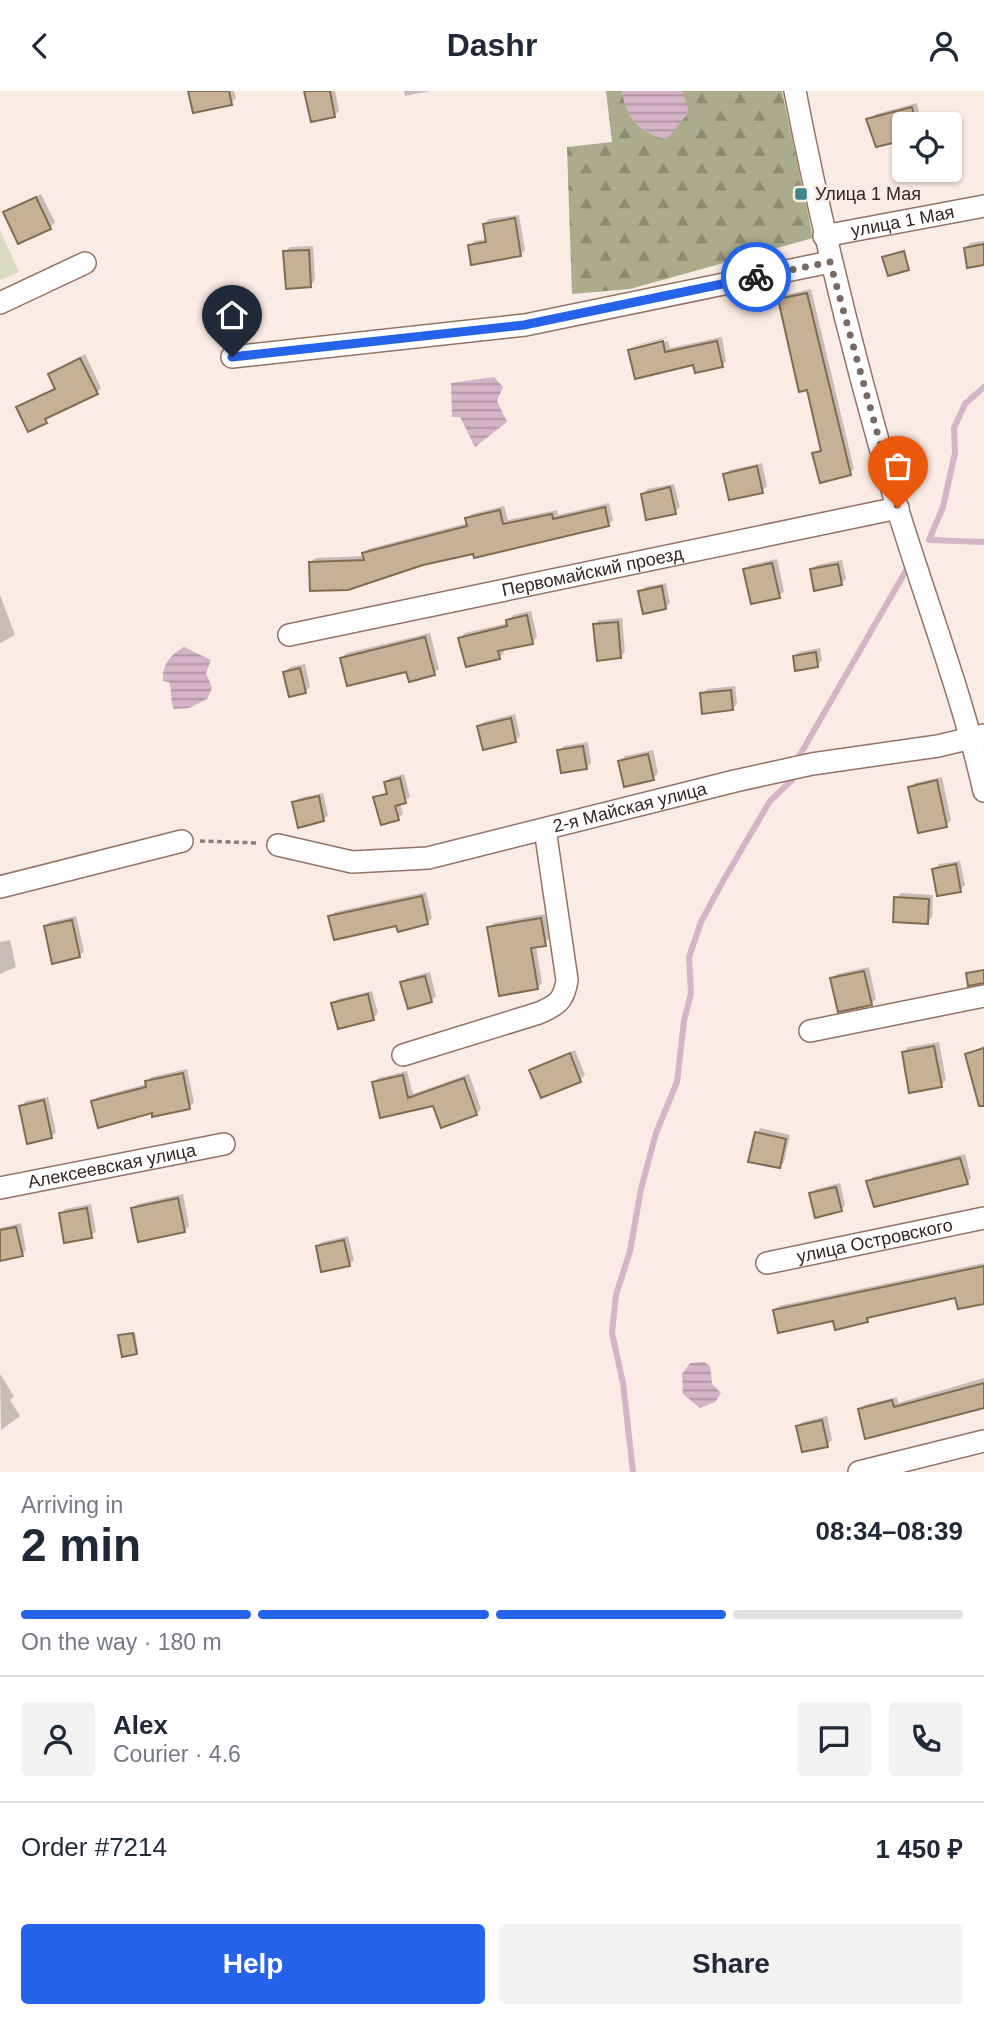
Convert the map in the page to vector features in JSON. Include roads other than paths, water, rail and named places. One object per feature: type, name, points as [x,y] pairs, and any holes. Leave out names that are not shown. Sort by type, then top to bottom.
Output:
[{"type":"street","points":[[795,91],[830,262],[898,508],[978,736],[984,791]]},
{"type":"street","name":"улица 1 Мая","points":[[824,236],[984,206]]},
{"type":"street","points":[[232,357],[524,325],[830,262]]},
{"type":"street","points":[[0,303],[85,263]]},
{"type":"street","name":"Первомайский проезд","points":[[289,635],[898,508]]},
{"type":"street","name":"2-я Майская улица","points":[[278,845],[352,862],[388,862],[446,855],[670,796],[812,764],[895,754],[978,736]]},
{"type":"street","points":[[403,1055],[539,1013],[558,1005],[565,994],[567,980],[545,829]]},
{"type":"street","points":[[0,887],[182,841]]},
{"type":"street","points":[[810,1031],[984,996]]},
{"type":"street","name":"Алексеевская улица","points":[[0,1188],[224,1144]]},
{"type":"street","name":"улица Островского","points":[[767,1263],[984,1218]]},
{"type":"street","points":[[859,1472],[984,1441]]},
{"type":"waterway","points":[[984,387],[965,404],[954,428],[955,453],[943,507],[929,540],[984,542]]},
{"type":"waterway","points":[[797,760],[908,567]]},
{"type":"waterway","points":[[633,1472],[623,1383],[612,1333],[616,1295],[630,1251],[641,1189],[656,1133],[677,1082],[684,1021],[691,993],[689,957],[701,922],[723,881],[770,801],[792,780]]},
{"type":"place","name":"Улица 1 Мая","points":[[801,194]]}]
